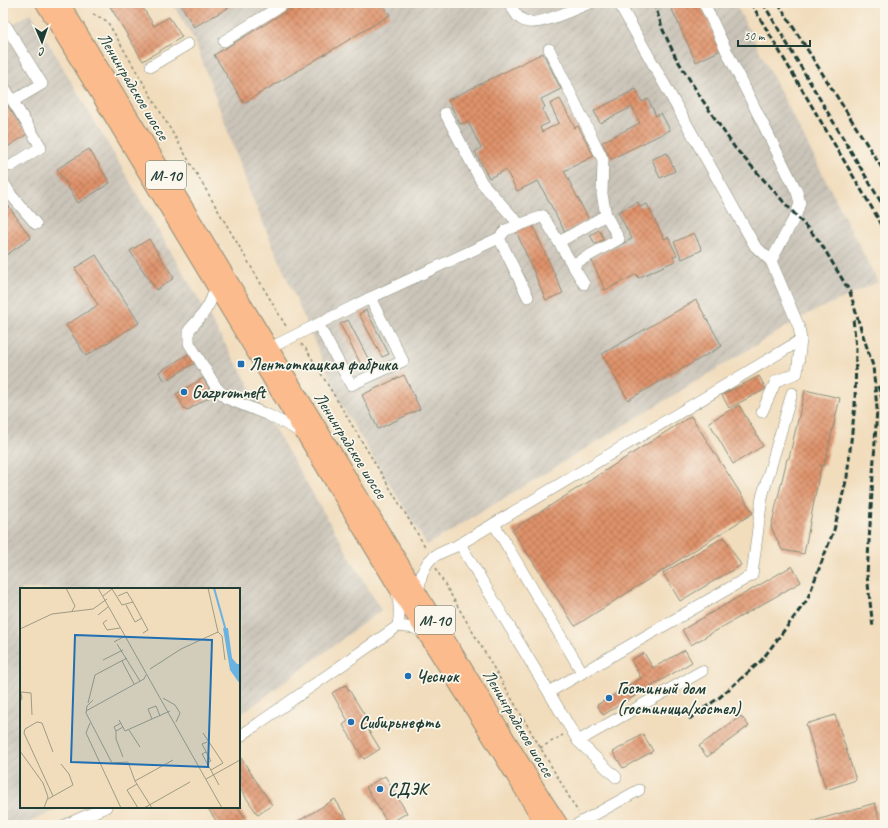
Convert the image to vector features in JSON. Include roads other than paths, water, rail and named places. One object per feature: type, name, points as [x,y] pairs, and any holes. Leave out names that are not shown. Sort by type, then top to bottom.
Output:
[{"type":"highway","name":"Ленинградское шоссе","points":[[44,3],[215,285],[263,352],[418,593],[560,825]]},
{"type":"highway","name":"Ленинградское шоссе","points":[[61,3],[228,278],[263,352],[306,436],[395,586],[533,805],[544,825]]},
{"type":"street","points":[[224,41],[285,3]]},
{"type":"street","points":[[509,3],[516,15],[528,22],[541,22],[590,3]]},
{"type":"street","points":[[616,3],[620,5],[755,246],[771,261],[799,327],[801,340],[797,373],[776,380],[762,412]]},
{"type":"street","points":[[704,3],[797,192],[800,203],[796,215],[771,261]]},
{"type":"street","points":[[4,25],[42,84],[13,101]]},
{"type":"street","points":[[151,66],[188,44]]},
{"type":"street","points":[[549,49],[603,160],[602,194],[606,215],[619,239],[572,265]]},
{"type":"street","points":[[3,85],[42,147],[11,166]]},
{"type":"street","points":[[445,113],[482,183],[520,225]]},
{"type":"street","points":[[3,182],[36,224]]},
{"type":"street","points":[[559,242],[606,215]]},
{"type":"street","points":[[263,352],[370,298],[499,238],[506,230],[543,216],[584,284]]},
{"type":"street","points":[[499,238],[528,297]]},
{"type":"street","points":[[215,285],[213,296],[202,316],[189,330],[189,343],[216,387],[226,398],[286,424],[306,436]]},
{"type":"street","points":[[318,324],[351,386],[403,361],[370,298]]},
{"type":"street","points":[[418,593],[420,579],[432,558],[494,524],[801,340]]},
{"type":"street","points":[[549,692],[752,574],[762,497],[792,393]]},
{"type":"street","points":[[494,524],[582,672]]},
{"type":"street","points":[[460,544],[578,741],[616,777]]},
{"type":"street","points":[[395,586],[400,605],[398,626]]},
{"type":"street","points":[[240,736],[398,626],[415,628],[427,636]]},
{"type":"street","points":[[578,741],[702,671]]},
{"type":"street","points":[[580,823],[639,790]]},
{"type":"street","points":[[65,825],[104,808]]},
{"type":"railway","points":[[654,3],[663,30],[675,56],[701,98],[735,148],[820,242],[850,292],[873,366],[877,408],[867,575],[873,628]]},
{"type":"railway","points":[[751,3],[885,230]]},
{"type":"railway","points":[[763,3],[885,209]]},
{"type":"railway","points":[[778,3],[885,173]]},
{"type":"railway","points":[[689,719],[720,697],[761,661],[807,600],[834,530],[847,477],[855,405],[856,348],[853,318]]},
{"type":"railway","points":[[878,386],[885,407]]},
{"type":"place","name":"Лентоткацкая фабрика","points":[[241,364]]},
{"type":"place","name":"Gazpromneft","points":[[184,392]]},
{"type":"place","name":"Чеснок","points":[[408,676]]},
{"type":"place","name":"Гостиный дом (гостиница/хостел)","points":[[609,698]]},
{"type":"place","name":"Сибирьнефть","points":[[351,722]]},
{"type":"place","name":"СДЭК","points":[[380,789]]}]
